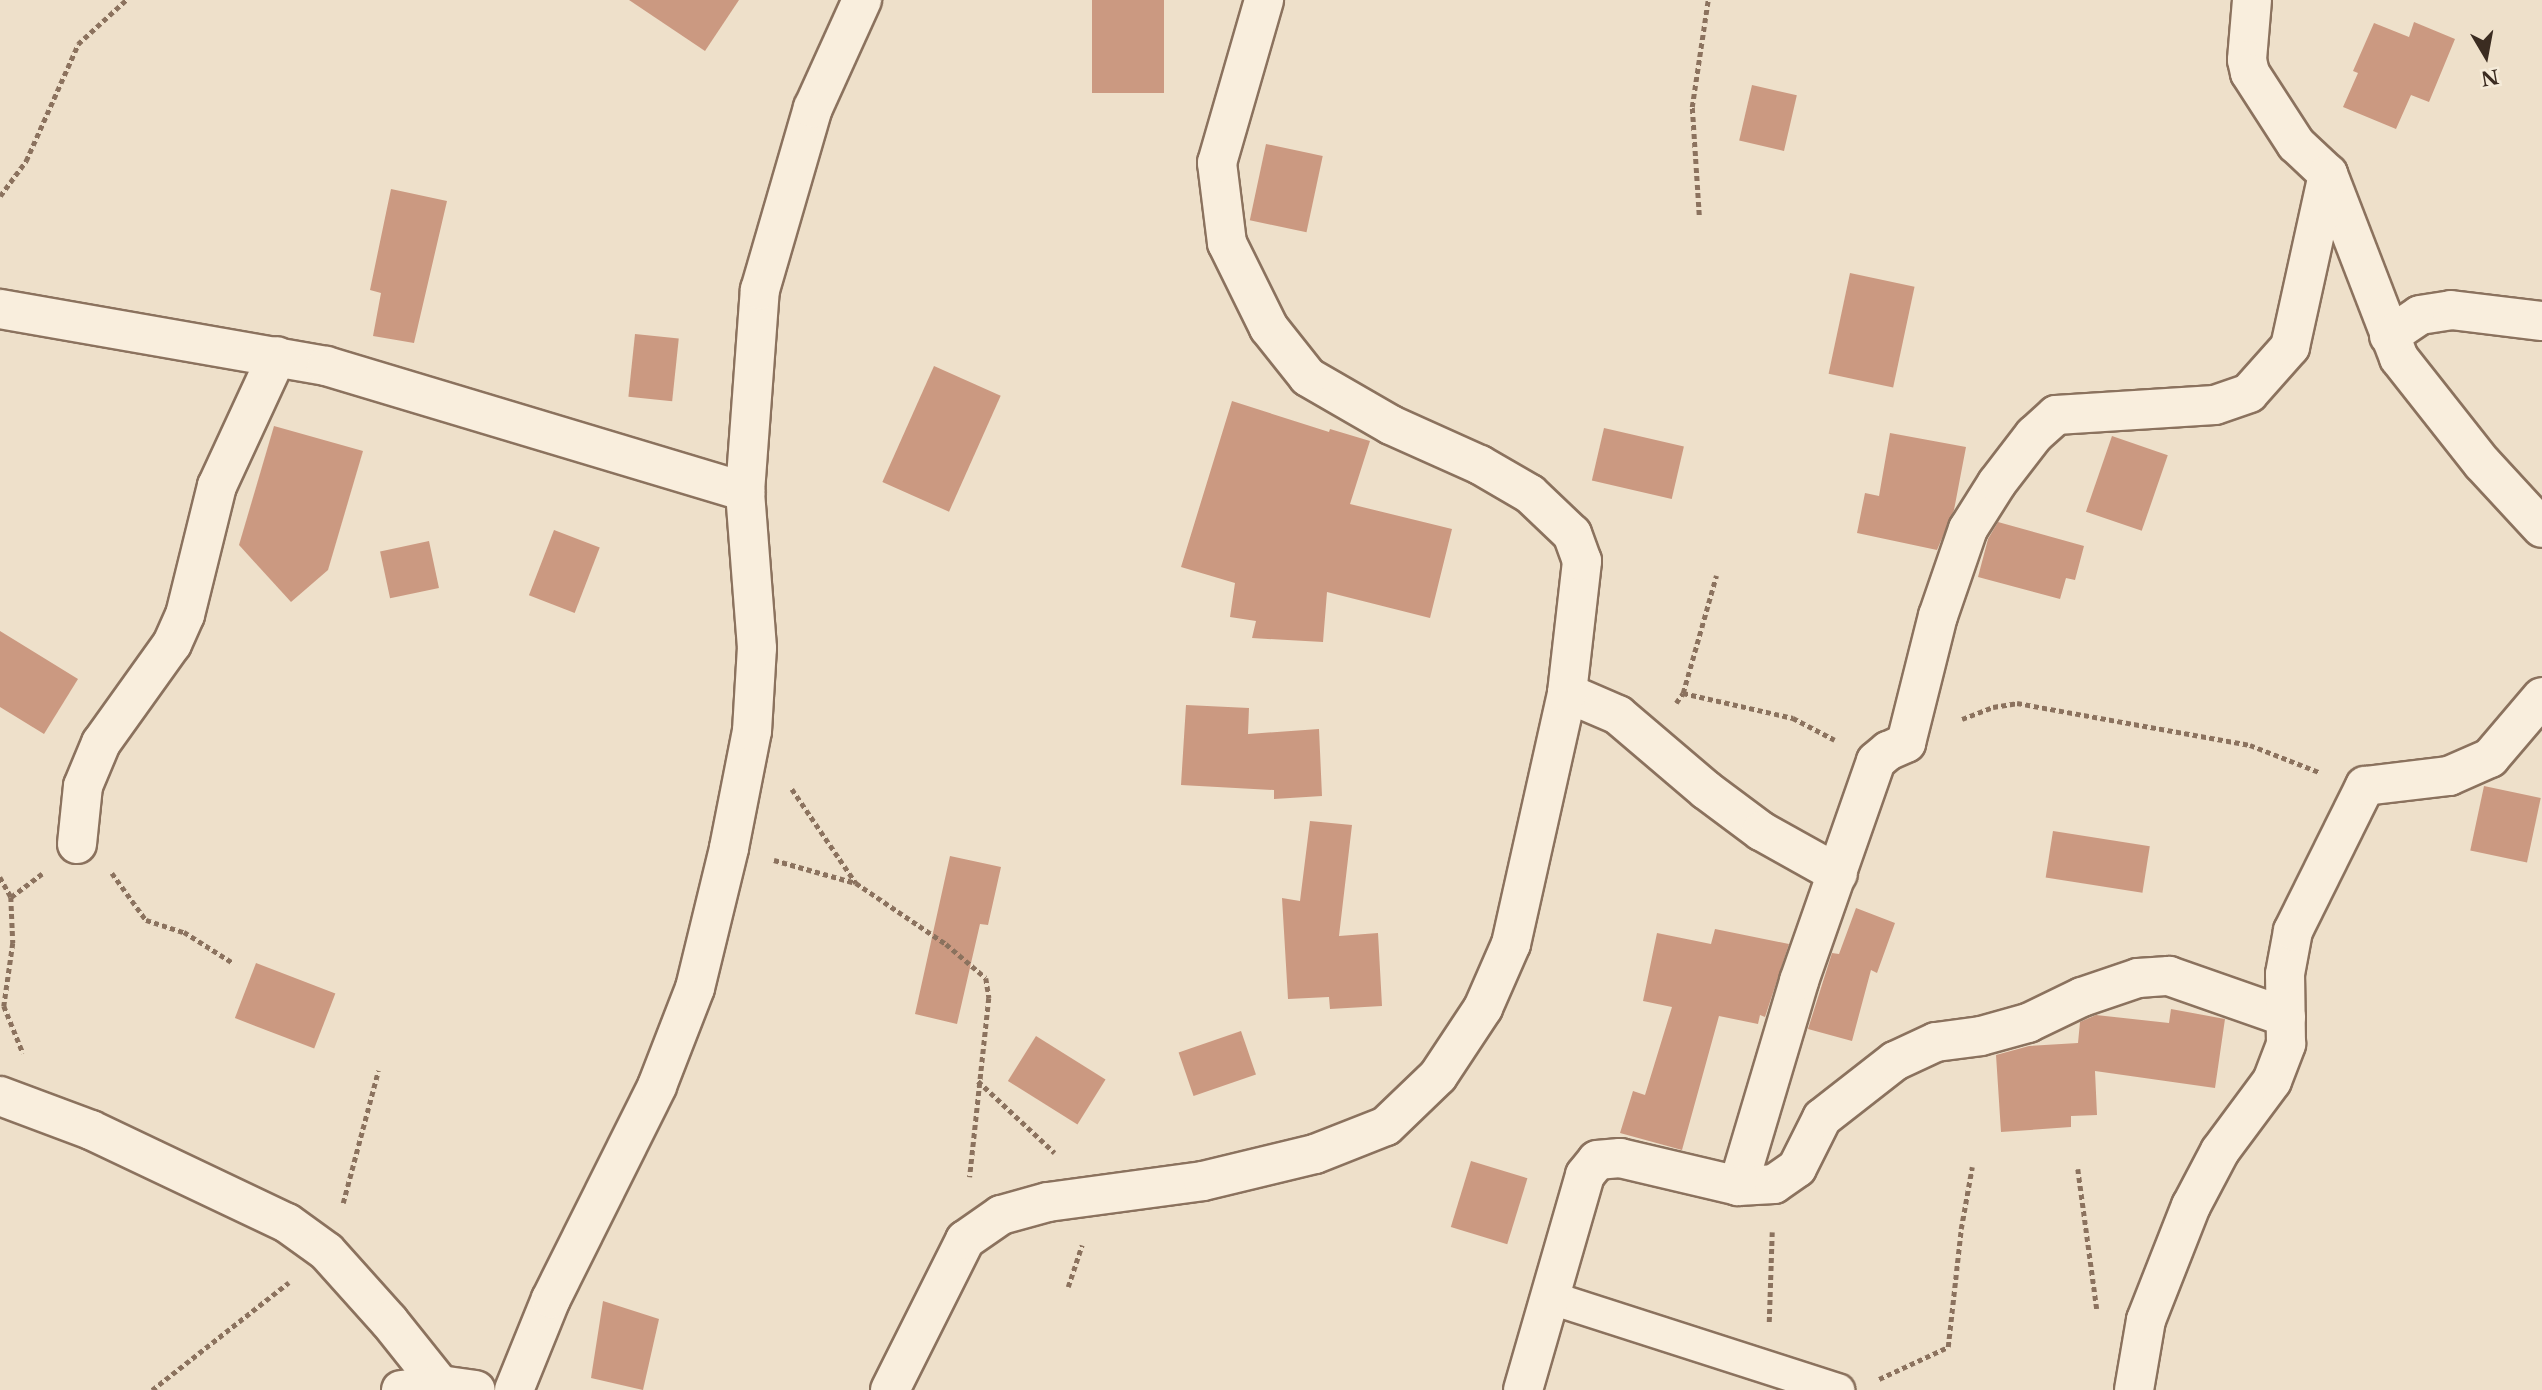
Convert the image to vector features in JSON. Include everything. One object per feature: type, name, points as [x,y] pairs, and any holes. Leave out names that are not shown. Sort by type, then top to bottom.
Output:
[{"type":"street","points":[[514,1390],[551,1299],[662,1074],[695,988],[729,848],[752,731],[757,648],[745,492],[760,290],[813,108],[862,0]]},
{"type":"street","points":[[890,1390],[965,1240],[1001,1215],[1048,1202],[1203,1181],[1315,1154],[1386,1126],[1438,1076],[1483,1008],[1511,944],[1567,693],[1582,561],[1572,534],[1530,494],[1480,465],[1391,425],[1308,377],[1269,328],[1227,243],[1217,163],[1264,0]]},
{"type":"street","points":[[2252,0],[2247,60],[2250,73],[2296,144],[2328,174],[2399,358],[2482,463],[2542,528]]},
{"type":"street","points":[[1756,1185],[1799,981],[1876,761],[1888,751],[1906,743],[1938,616],[1968,529],[1997,483],[2034,435],[2056,415],[2215,405],[2249,393],[2290,347],[2328,174]]},
{"type":"street","points":[[0,309],[326,366],[745,492]]},
{"type":"street","points":[[2389,336],[2420,315],[2451,310],[2542,321]]},
{"type":"street","points":[[76,844],[83,786],[101,743],[172,643],[185,615],[217,486],[277,356]]},
{"type":"street","points":[[1567,693],[1618,715],[1706,790],[1761,831],[1838,874]]},
{"type":"street","points":[[2134,1385],[2146,1320],[2191,1206],[2220,1151],[2272,1081],[2286,1044],[2285,974],[2293,931],[2365,786],[2449,776],[2490,758],[2542,697]]},
{"type":"street","points":[[1523,1390],[1585,1175],[1597,1160],[1620,1158],[1756,1185],[1797,1168],[1822,1118],[1895,1060],[1936,1042],[1981,1036],[2028,1023],[2082,997],[2138,978],[2169,976],[2286,1017]]},
{"type":"street","points":[[0,1096],[91,1130],[287,1223],[327,1252],[389,1321],[458,1388]]},
{"type":"street","points":[[401,1390],[458,1388]]},
{"type":"lane","points":[[1548,1297],[1768,1368],[1853,1387]]},
{"type":"path","points":[[0,196],[26,161],[78,44],[126,0]]},
{"type":"path","points":[[1699,215],[1692,107],[1708,0]]},
{"type":"path","points":[[1649,742],[1683,694],[1716,576]]},
{"type":"path","points":[[1683,694],[1793,718],[1876,761]]},
{"type":"path","points":[[1993,707],[2017,702],[2250,745],[2318,772],[2365,786]]},
{"type":"path","points":[[752,731],[856,883]]},
{"type":"path","points":[[12,897],[56,866],[76,844],[97,855],[123,886],[146,920],[184,932],[233,963]]},
{"type":"path","points":[[729,848],[856,883],[946,944],[986,978],[989,998],[978,1081],[965,1240]]},
{"type":"path","points":[[0,877],[12,897],[13,943],[4,1006],[21,1051],[29,1059]]},
{"type":"path","points":[[152,1390],[327,1252],[378,1071]]},
{"type":"path","points":[[1853,1387],[1948,1348],[1961,1229],[1972,1167]]},
{"type":"path","points":[[2078,1169],[2098,1319],[2134,1385]]},
{"type":"path","points":[[1756,1185],[1768,1368]]},
{"type":"building","points":[[629,0],[739,0],[705,51]]},
{"type":"building","points":[[1092,0],[1164,0],[1164,93],[1092,93]]},
{"type":"building","points":[[2414,22],[2455,39],[2429,102],[2411,95],[2396,129],[2343,107],[2358,73],[2353,71],[2374,23],[2409,37]]},
{"type":"building","points":[[1752,85],[1797,95],[1784,151],[1739,141]]},
{"type":"building","points":[[1266,144],[1323,156],[1307,232],[1250,220]]},
{"type":"building","points":[[391,189],[447,201],[414,343],[373,336],[381,293],[370,290]]},
{"type":"building","points":[[1850,273],[1915,287],[1893,387],[1829,374]]},
{"type":"building","points":[[635,334],[679,339],[672,401],[628,397]]},
{"type":"building","points":[[934,366],[1001,396],[949,512],[882,482]]},
{"type":"building","points":[[1232,401],[1329,432],[1330,429],[1370,441],[1350,504],[1452,529],[1430,618],[1327,592],[1323,642],[1252,638],[1256,621],[1230,617],[1235,583],[1181,567]]},
{"type":"building","points":[[274,426],[363,451],[328,570],[291,602],[239,545]]},
{"type":"building","points":[[1604,428],[1684,446],[1672,499],[1592,481]]},
{"type":"building","points":[[1890,433],[1966,447],[1954,510],[1937,550],[1857,533],[1865,493],[1879,496]]},
{"type":"building","points":[[2112,436],[2168,455],[2142,531],[2086,512]]},
{"type":"building","points":[[1998,522],[2084,546],[2075,580],[2066,578],[2060,599],[1978,577],[1988,539]]},
{"type":"building","points":[[554,530],[600,548],[575,613],[529,595]]},
{"type":"building","points":[[429,541],[439,588],[390,598],[380,551]]},
{"type":"building","points":[[0,631],[78,679],[44,734],[0,707]]},
{"type":"building","points":[[1186,705],[1249,708],[1248,734],[1319,729],[1322,796],[1274,799],[1274,790],[1181,785]]},
{"type":"building","points":[[2484,786],[2541,798],[2527,863],[2470,851]]},
{"type":"building","points":[[1310,821],[1352,825],[1339,936],[1378,933],[1382,1006],[1330,1009],[1329,997],[1288,999],[1282,898],[1300,901]]},
{"type":"building","points":[[2053,831],[2150,846],[2142,893],[2046,877]]},
{"type":"building","points":[[950,856],[1001,867],[988,925],[980,924],[957,1024],[915,1014]]},
{"type":"building","points":[[1856,908],[1895,923],[1877,973],[1871,970],[1852,1041],[1808,1029],[1832,953],[1839,954]]},
{"type":"building","points":[[1715,929],[1789,944],[1765,1017],[1760,1015],[1758,1024],[1719,1016],[1682,1150],[1620,1133],[1633,1091],[1645,1095],[1672,1007],[1643,1001],[1657,933],[1711,944]]},
{"type":"building","points":[[256,963],[335,993],[314,1049],[235,1018]]},
{"type":"building","points":[[2171,1009],[2225,1019],[2215,1088],[2095,1071],[2097,1115],[2071,1116],[2071,1127],[2001,1132],[1996,1055],[2029,1046],[2078,1043],[2080,1022],[2096,1015],[2169,1023]]},
{"type":"building","points":[[1241,1031],[1256,1074],[1194,1096],[1179,1052]]},
{"type":"building","points":[[1036,1036],[1106,1079],[1077,1124],[1008,1081]]},
{"type":"building","points":[[1471,1161],[1527,1178],[1507,1244],[1451,1227]]},
{"type":"building","points":[[603,1301],[659,1319],[643,1390],[591,1378]]}]
